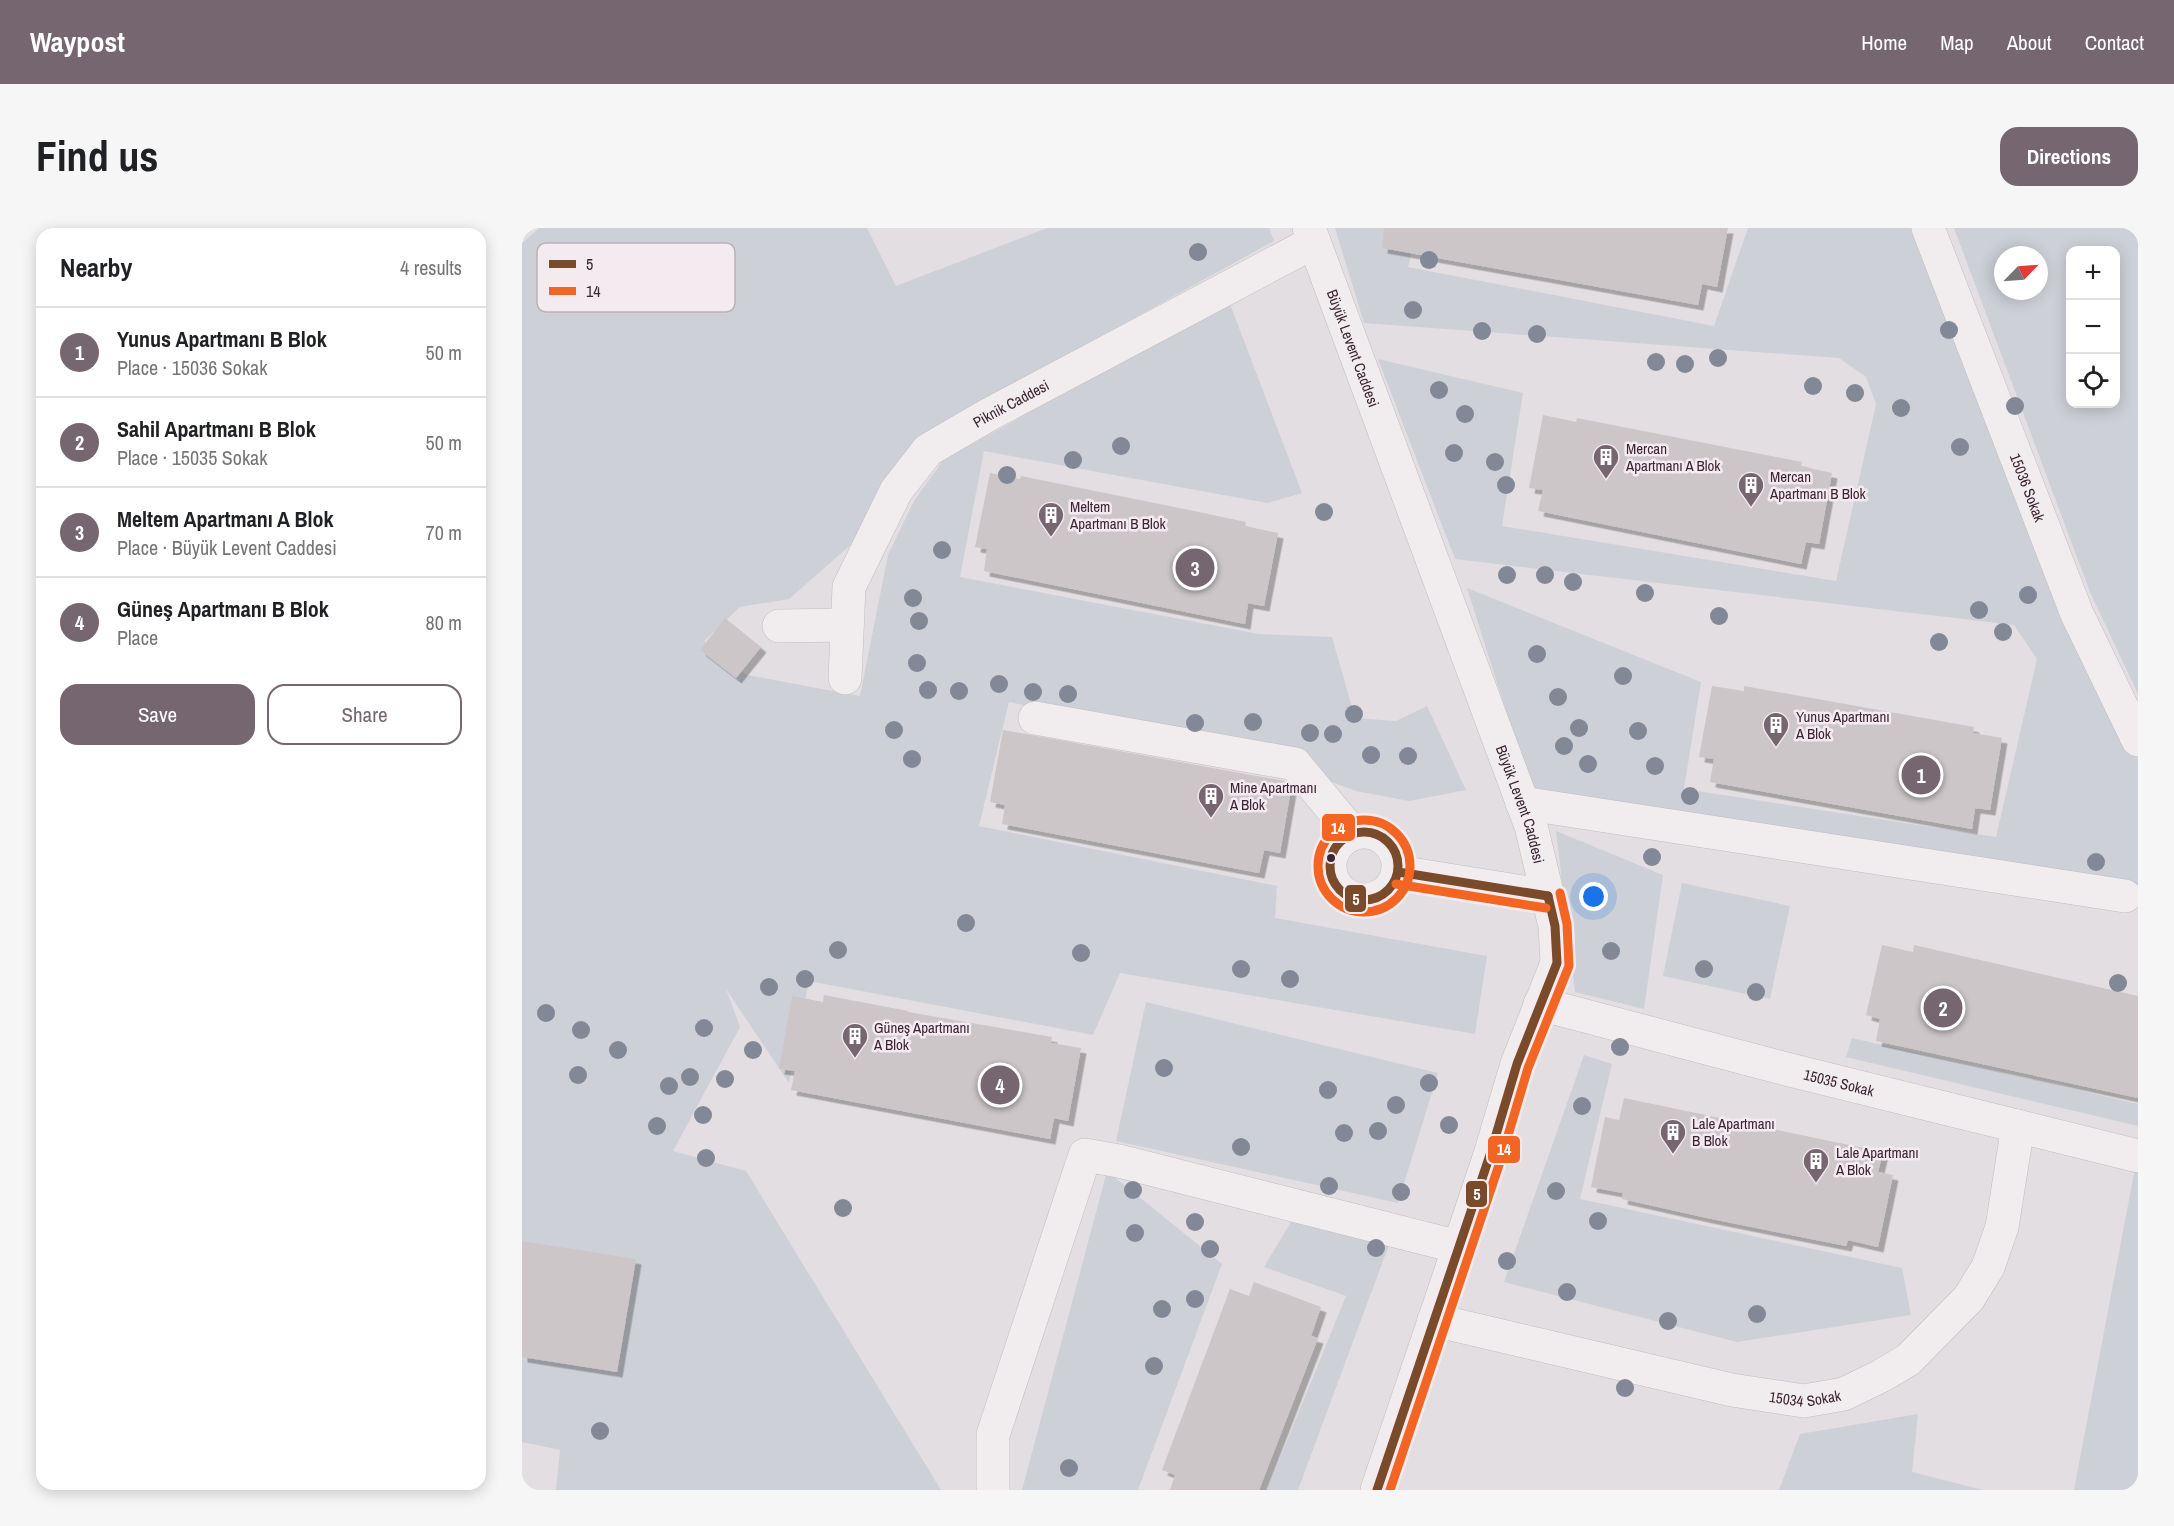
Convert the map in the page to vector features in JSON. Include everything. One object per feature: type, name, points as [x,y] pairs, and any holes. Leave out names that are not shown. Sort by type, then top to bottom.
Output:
[{"type":"street","name":"15036 Sokak","points":[[1928,228],[2077,614],[2138,740]]},
{"type":"street","name":"Piknik Caddesi","points":[[845,678],[849,587],[896,490],[928,450],[1311,235]]},
{"type":"street","name":"Büyük Levent Caddesi","points":[[1311,235],[1531,826],[1555,926],[1557,963],[1517,1064],[1459,1247],[1377,1490]]},
{"type":"street","points":[[779,626],[847,625]]},
{"type":"street","points":[[1035,718],[1295,764],[1353,834]]},
{"type":"street","points":[[1522,802],[2125,896]]},
{"type":"street","points":[[1364,832],[1376,834],[1394,849],[1398,860],[1395,882],[1388,891],[1369,901],[1358,900],[1339,890],[1330,869],[1336,848],[1353,834],[1364,832]]},
{"type":"street","points":[[1398,872],[1548,896]]},
{"type":"street","name":"15035 Sokak","points":[[1540,1004],[1790,1070],[2138,1156]]},
{"type":"street","name":"15034 Sokak","points":[[1434,1320],[1732,1390],[1804,1401],[1844,1394],[1908,1360],[1969,1298],[1988,1267],[2002,1227],[2018,1126]]},
{"type":"street","points":[[993,1490],[993,1435],[1085,1155],[1119,1161],[1459,1247]]},
{"type":"shaded area","points":[[539,228],[867,228],[896,286],[1047,228],[1269,228],[1274,241],[925,433],[854,542],[789,599],[740,607],[704,641],[747,675],[860,696],[888,555],[914,501],[944,459],[1230,304],[1302,493],[1267,503],[984,451],[960,577],[1259,634],[1332,637],[1355,718],[1396,721],[1427,706],[1466,790],[1409,801],[1356,791],[1310,774],[1298,760],[1009,702],[979,826],[1277,886],[1275,918],[1487,956],[1475,1034],[1120,973],[1093,1035],[809,981],[789,1083],[726,989],[740,1027],[673,1151],[746,1171],[941,1490],[556,1490],[560,1450],[522,1442],[522,243]]},
{"type":"shaded area","points":[[1335,228],[1418,228],[1408,267],[1714,326],[1748,228],[1911,228],[2138,759],[2138,897],[1530,787],[1467,588],[1701,682],[1684,789],[1996,837],[2037,659],[2014,625],[1455,559],[1378,359],[1523,393],[1502,526],[1836,581],[1876,404],[1866,377],[1839,358],[1364,323]]},
{"type":"shaded area","points":[[1954,228],[2138,228],[2138,694],[2090,592]]},
{"type":"shaded area","points":[[1556,831],[1663,875],[1644,1009],[1575,992]]},
{"type":"shaded area","points":[[1682,883],[1790,906],[1770,999],[1663,976]]},
{"type":"shaded area","points":[[1146,1002],[1438,1073],[1398,1203],[1116,1141]]},
{"type":"shaded area","points":[[1852,1038],[2138,1104],[2138,1126],[1846,1057]]},
{"type":"shaded area","points":[[1584,1055],[1612,1064],[1580,1199],[1902,1268],[1911,1315],[1737,1342],[1504,1282]]},
{"type":"shaded area","points":[[2135,1168],[2138,1169],[2138,1490],[2074,1490]]},
{"type":"shaded area","points":[[1107,1171],[1222,1264],[1138,1490],[1022,1490]]},
{"type":"shaded area","points":[[1295,1215],[1390,1242],[1298,1490],[1267,1490],[1346,1296],[1264,1267]]},
{"type":"shaded area","points":[[1918,1414],[1912,1472],[1983,1490],[1779,1490],[1800,1434]]},
{"type":"building","points":[[1384,228],[1728,228],[1717,287],[1702,284],[1698,305],[1382,248]]},
{"type":"building","points":[[1543,415],[1576,422],[1577,418],[1802,462],[1801,466],[1832,473],[1819,544],[1806,542],[1801,564],[1538,511],[1543,490],[1529,488]]},
{"type":"building","points":[[990,473],[1020,479],[1021,476],[1194,511],[1246,522],[1245,526],[1278,533],[1264,606],[1248,603],[1245,624],[984,571],[987,549],[975,547]]},
{"type":"building","points":[[725,618],[761,647],[736,678],[700,650]]},
{"type":"building","points":[[1712,686],[1744,691],[1744,686],[1974,727],[1973,733],[2002,738],[1990,810],[1975,808],[1972,829],[1710,782],[1714,759],[1699,757]]},
{"type":"building","points":[[1003,730],[1285,781],[1291,789],[1280,853],[1264,850],[1259,873],[1002,824],[1005,805],[990,802]]},
{"type":"building","points":[[1882,945],[1913,952],[1914,945],[2138,996],[2138,1098],[1876,1041],[1880,1019],[1866,1015]]},
{"type":"building","points":[[824,995],[1052,1037],[1051,1043],[1081,1048],[1068,1121],[1054,1118],[1050,1139],[791,1090],[795,1071],[779,1069],[792,996],[823,1002]]},
{"type":"building","points":[[1624,1098],[1883,1152],[1878,1172],[1893,1175],[1878,1247],[1848,1240],[1846,1246],[1707,1218],[1622,1199],[1623,1193],[1591,1187],[1605,1117],[1619,1120]]},
{"type":"building","points":[[522,1241],[636,1259],[617,1372],[522,1357]]},
{"type":"building","points":[[1254,1282],[1321,1307],[1311,1336],[1318,1338],[1259,1490],[1170,1490],[1175,1475],[1162,1470],[1230,1289],[1249,1296]]},
{"type":"transit line","name":"14","points":[[1364,820],[1390,828],[1402,840],[1410,866],[1402,892],[1390,904],[1364,912],[1338,904],[1326,892],[1318,866],[1326,840],[1338,828],[1364,820]]},
{"type":"transit line","name":"5","points":[[1364,832],[1377,835],[1388,842],[1395,853],[1398,866],[1395,879],[1388,890],[1377,897],[1364,900],[1351,897],[1340,890],[1333,879],[1330,866],[1333,853],[1340,842],[1351,835],[1364,832]]},
{"type":"transit line","name":"5","points":[[1398,872],[1548,896]]},
{"type":"transit line","name":"14","points":[[1396,884],[1546,908]]},
{"type":"transit line","name":"14","points":[[1390,1490],[1501,1159],[1528,1068],[1569,966],[1567,924],[1560,893]]},
{"type":"transit line","name":"5","points":[[1377,1490],[1490,1155],[1517,1064],[1557,963],[1555,926],[1548,896]]},
{"type":"place","name":"Mercan Apartmanı A Blok","points":[[1606,480]]},
{"type":"place","name":"Mercan Apartmanı B Blok","points":[[1751,508]]},
{"type":"place","name":"Meltem Apartmanı B Blok","points":[[1051,538]]},
{"type":"place","name":"Meltem Apartmanı A Blok","points":[[1195,568]]},
{"type":"place","name":"Yunus Apartmanı A Blok","points":[[1776,748]]},
{"type":"place","name":"Yunus Apartmanı B Blok","points":[[1921,775]]},
{"type":"place","name":"Mine Apartmanı A Blok","points":[[1211,819]]},
{"type":"place","name":"Sahil Apartmanı B Blok","points":[[1943,1008]]},
{"type":"place","name":"Güneş Apartmanı A Blok","points":[[855,1059]]},
{"type":"place","name":"Güneş Apartmanı B Blok","points":[[1000,1085]]},
{"type":"place","name":"Lale Apartmanı B Blok","points":[[1673,1155]]},
{"type":"place","name":"Lale Apartmanı A Blok","points":[[1816,1184]]}]
